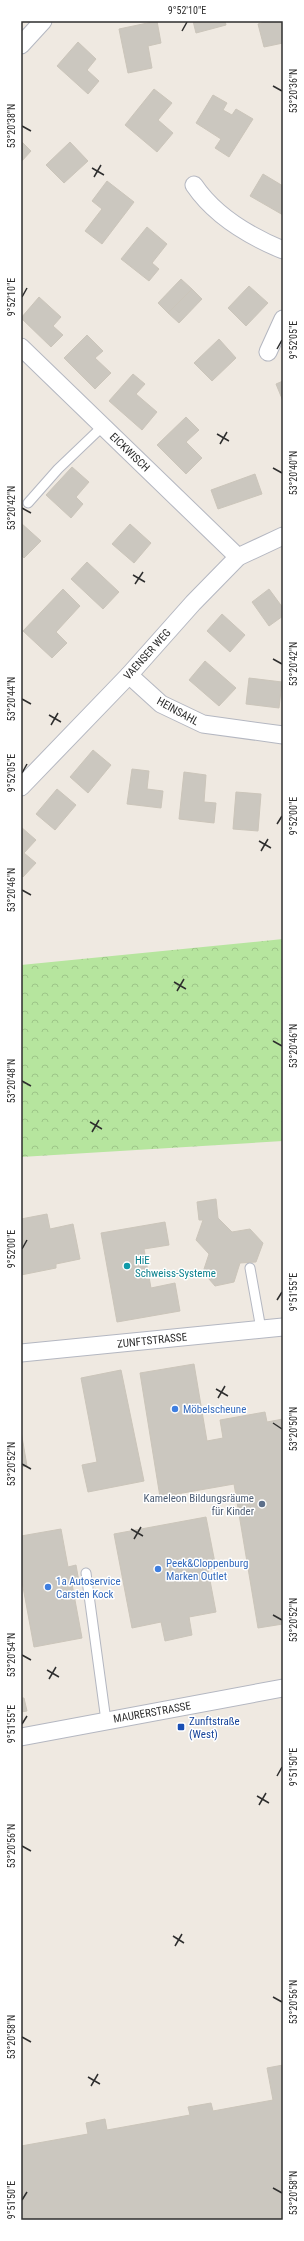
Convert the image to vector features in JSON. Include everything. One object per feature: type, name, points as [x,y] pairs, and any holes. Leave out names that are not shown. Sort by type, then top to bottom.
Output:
[{"type":"street","points":[[21,45],[39,25]]},
{"type":"street","points":[[194,185],[206,202],[237,226],[283,250]]},
{"type":"street","points":[[268,352],[283,319]]},
{"type":"street","name":"EICKWISCH","points":[[21,347],[238,557]]},
{"type":"street","name":"VAENSER WEG","points":[[21,787],[129,675],[192,603],[238,557],[283,536]]},
{"type":"street","name":"HEINSAHL","points":[[129,675],[161,704],[203,724],[283,734]]},
{"type":"street","name":"ZUNFTSTRASSE","points":[[21,1353],[283,1327]]},
{"type":"street","name":"MAURERSTRASSE","points":[[21,1737],[283,1688]]},
{"type":"lane","points":[[28,503],[58,469],[103,426]]},
{"type":"lane","points":[[250,1268],[261,1329]]},
{"type":"lane","points":[[86,1573],[106,1721]]},
{"type":"green space","points":[[283,939],[283,1141],[21,1157],[21,965]]},
{"type":"building","points":[[157,21],[161,43],[148,46],[152,68],[128,73],[119,29]]},
{"type":"building","points":[[193,21],[225,21],[226,25],[196,33]]},
{"type":"building","points":[[268,21],[283,21],[283,43],[264,47],[258,24]]},
{"type":"building","points":[[78,42],[96,59],[87,70],[99,81],[88,94],[57,66]]},
{"type":"building","points":[[154,89],[172,103],[158,120],[173,133],[157,152],[125,125]]},
{"type":"building","points":[[213,95],[227,103],[223,110],[232,115],[236,109],[253,119],[229,157],[215,148],[221,139],[196,123]]},
{"type":"building","points":[[21,141],[31,151],[21,162]]},
{"type":"building","points":[[70,142],[88,161],[64,183],[46,165]]},
{"type":"building","points":[[263,174],[283,186],[283,215],[250,196]]},
{"type":"building","points":[[107,181],[134,202],[102,244],[85,231],[102,209],[92,201]]},
{"type":"building","points":[[147,227],[167,244],[152,263],[159,269],[149,281],[121,259]]},
{"type":"building","points":[[181,279],[192,289],[168,313],[158,303]]},
{"type":"building","points":[[249,286],[268,303],[246,326],[228,308]]},
{"type":"building","points":[[192,289],[202,299],[179,323],[168,313]]},
{"type":"building","points":[[39,297],[61,317],[53,326],[63,335],[51,347],[21,318]]},
{"type":"building","points":[[87,335],[103,351],[95,358],[111,373],[95,389],[64,358]]},
{"type":"building","points":[[219,339],[236,358],[212,381],[194,363]]},
{"type":"building","points":[[133,374],[145,384],[136,394],[157,412],[142,430],[109,401]]},
{"type":"building","points":[[283,381],[283,401],[276,384]]},
{"type":"building","points":[[186,417],[199,430],[186,442],[202,458],[186,474],[157,445]]},
{"type":"building","points":[[72,467],[89,482],[76,497],[83,504],[71,518],[46,495]]},
{"type":"building","points":[[255,474],[262,494],[218,509],[211,490]]},
{"type":"building","points":[[21,523],[41,541],[24,558],[21,555]]},
{"type":"building","points":[[130,524],[151,543],[134,563],[112,544]]},
{"type":"building","points":[[87,562],[119,592],[103,609],[71,579]]},
{"type":"building","points":[[63,589],[80,606],[56,632],[67,643],[52,658],[23,631]]},
{"type":"building","points":[[269,589],[283,608],[283,616],[269,626],[252,602]]},
{"type":"building","points":[[222,614],[245,635],[230,652],[207,631]]},
{"type":"building","points":[[205,661],[236,688],[219,706],[189,680]]},
{"type":"building","points":[[249,678],[282,682],[279,708],[246,704]]},
{"type":"building","points":[[93,750],[111,765],[88,793],[70,777]]},
{"type":"building","points":[[132,769],[149,771],[147,789],[163,791],[161,808],[127,804]]},
{"type":"building","points":[[184,772],[206,775],[204,802],[216,803],[214,823],[179,819]]},
{"type":"building","points":[[57,789],[76,805],[55,830],[36,814]]},
{"type":"building","points":[[236,792],[261,794],[258,831],[233,829]]},
{"type":"building","points":[[21,827],[36,840],[24,853],[36,863],[23,877],[21,875]]},
{"type":"building","points":[[216,1199],[218,1218],[232,1232],[250,1229],[263,1243],[256,1262],[240,1263],[234,1282],[215,1286],[203,1272],[209,1254],[196,1240],[203,1220],[199,1220],[197,1202]]},
{"type":"building","points":[[47,1214],[50,1229],[73,1224],[80,1259],[56,1264],[56,1268],[21,1275],[21,1219]]},
{"type":"building","name":"HiE Schweiss-Systeme","points":[[165,1222],[169,1245],[144,1249],[151,1288],[175,1283],[180,1311],[117,1322],[101,1233]]},
{"type":"building","points":[[194,1364],[207,1441],[223,1438],[220,1420],[265,1412],[267,1422],[283,1419],[283,1624],[258,1628],[234,1484],[160,1497],[140,1373]]},
{"type":"building","points":[[121,1370],[144,1481],[88,1492],[82,1465],[97,1462],[81,1378]]},
{"type":"building","points":[[21,1431],[27,1466],[21,1467]]},
{"type":"building","points":[[206,1517],[216,1568],[208,1570],[216,1612],[189,1617],[192,1635],[165,1641],[161,1622],[132,1628],[114,1534]]},
{"type":"building","points":[[61,1529],[68,1567],[76,1565],[79,1582],[72,1584],[82,1638],[34,1647],[21,1576],[21,1536]]},
{"type":"building","points":[[21,1698],[24,1698],[27,1711],[21,1712]]},
{"type":"building","points":[[283,2065],[283,2220],[21,2220],[21,2146],[88,2134],[86,2123],[105,2119],[107,2130],[190,2115],[188,2107],[211,2103],[213,2111],[273,2100],[267,2068]]},
{"type":"place","name":"HiE Schweiss-Systeme","points":[[127,1266]]},
{"type":"place","name":"Möbelscheune","points":[[175,1409]]},
{"type":"place","name":"Kameleon Bildungsräume für Kinder","points":[[262,1504]]},
{"type":"place","name":"Peek&Cloppenburg Marken Outlet","points":[[158,1569]]},
{"type":"place","name":"1a Autoservice Carsten Kock","points":[[48,1587]]},
{"type":"place","name":"Zunftstraße (West)","points":[[181,1727]]}]
